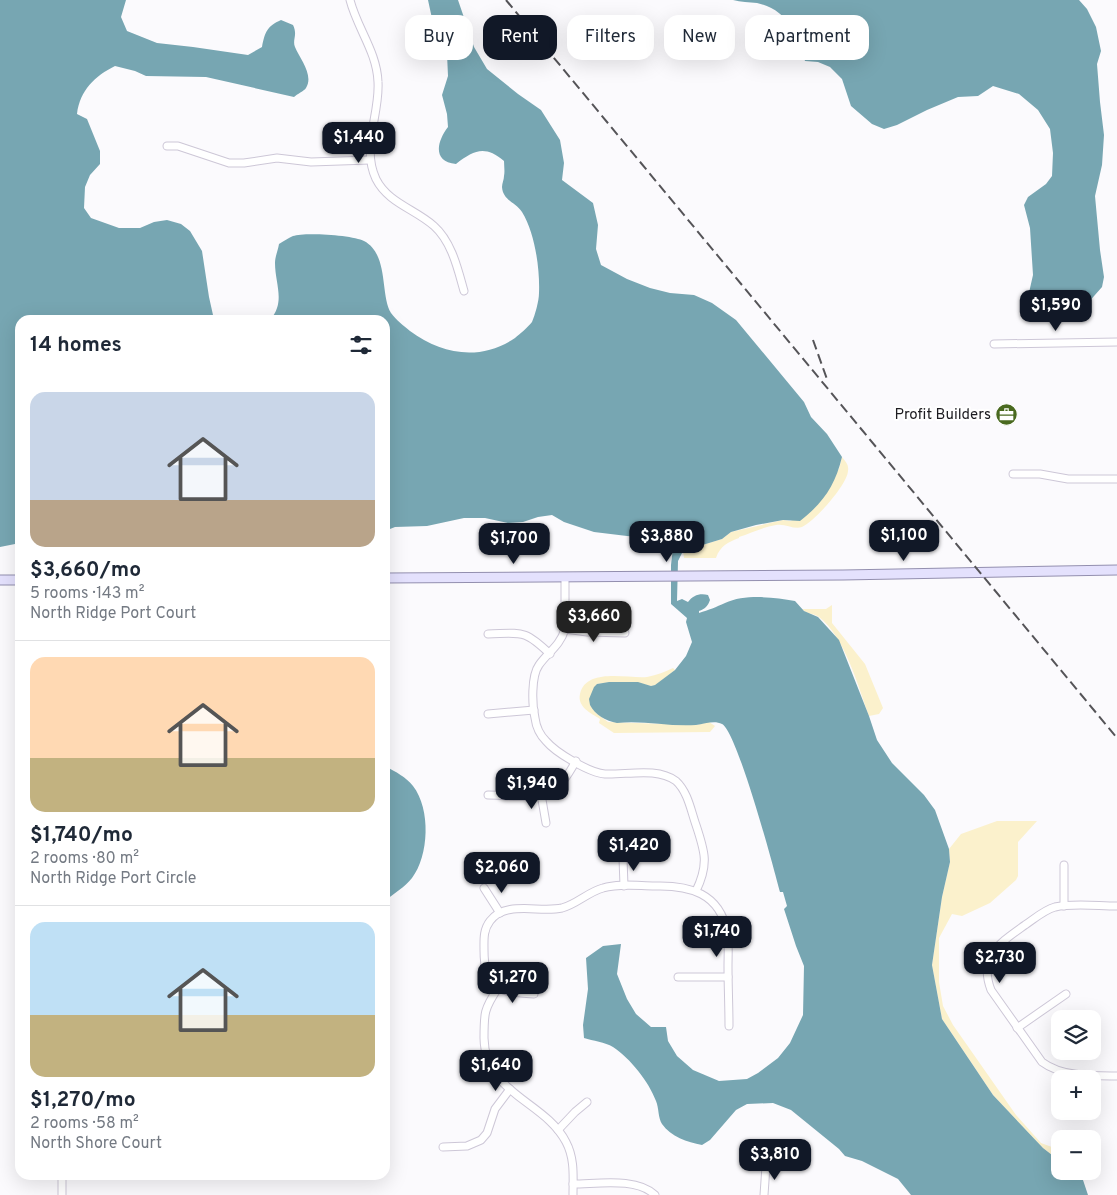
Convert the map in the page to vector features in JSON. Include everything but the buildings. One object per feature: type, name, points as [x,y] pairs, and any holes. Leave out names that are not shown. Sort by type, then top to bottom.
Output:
[{"type":"main road","points":[[390,578],[843,575],[1117,570]]},
{"type":"main road","points":[[0,580],[15,580]]},
{"type":"street","points":[[350,0],[370,48],[378,82],[377,106],[369,144],[370,160],[376,179],[385,194],[436,227],[455,261],[464,291]]},
{"type":"street","points":[[167,146],[178,146],[229,163],[244,163],[277,158],[311,162],[370,160]]},
{"type":"street","points":[[994,344],[1117,342]]},
{"type":"street","points":[[1013,474],[1040,474],[1068,479],[1117,480]]},
{"type":"street","points":[[564,577],[565,629],[560,642],[539,665],[534,676],[536,725],[545,740],[556,750],[591,770],[604,774],[663,775],[680,785],[687,797],[704,849],[705,866],[696,891]]},
{"type":"street","points":[[565,629],[625,633]]},
{"type":"street","points":[[488,634],[524,634],[534,639],[550,654]]},
{"type":"street","points":[[488,714],[534,710]]},
{"type":"street","points":[[488,795],[541,794],[561,784],[576,761]]},
{"type":"street","points":[[541,794],[546,823]]},
{"type":"street","points":[[623,858],[624,886]]},
{"type":"street","points":[[1064,865],[1064,906]]},
{"type":"street","points":[[534,994],[509,992],[498,988],[488,978],[484,940],[490,921],[500,913],[513,909],[562,908],[603,887],[675,885],[696,891],[710,901],[717,908],[724,921],[728,941],[729,1026]]},
{"type":"street","points":[[484,888],[500,913]]},
{"type":"street","points":[[1056,1070],[1042,1062],[991,990],[987,977],[988,962],[1000,943],[1043,913],[1056,907],[1117,906]]},
{"type":"street","points":[[678,977],[728,977]]},
{"type":"street","points":[[498,988],[485,1011],[484,1046],[486,1056],[493,1072],[558,1130],[570,1151],[573,1167],[573,1195]]},
{"type":"street","points":[[1017,1028],[1066,994]]},
{"type":"street","points":[[1101,1076],[1117,1076]]},
{"type":"street","points":[[443,1147],[467,1146],[483,1138],[489,1128],[495,1109],[510,1089]]},
{"type":"street","points":[[558,1130],[587,1102]]},
{"type":"street","points":[[764,1195],[766,1166]]},
{"type":"street","points":[[62,1180],[62,1195]]},
{"type":"street","points":[[573,1184],[634,1184],[646,1188],[655,1195]]},
{"type":"sand","points":[[842,457],[846,462],[848,471],[842,485],[815,518],[802,527],[771,526],[739,537],[728,543],[722,547],[716,558],[684,558],[683,551],[722,539],[731,532],[783,520],[791,521],[839,469]]},
{"type":"sand","points":[[832,605],[832,623],[865,664],[883,708],[879,714],[869,716],[850,663],[828,626],[819,617],[802,609],[826,609]]},
{"type":"sand","points":[[673,668],[675,670],[656,685],[624,682],[597,684],[590,705],[596,713],[608,722],[696,725],[709,722],[715,726],[710,732],[614,733],[599,723],[600,719],[581,703],[580,694],[590,680],[609,676],[647,677]]},
{"type":"sand","points":[[997,821],[1037,821],[1018,842],[1018,876],[1016,880],[990,903],[962,916],[952,914],[939,938],[939,982],[943,1006],[953,1025],[1016,1115],[1041,1143],[1051,1147],[1051,1154],[993,1095],[942,1019],[932,965],[942,897],[950,862],[949,849],[961,834]]},
{"type":"water","points":[[0,0],[126,0],[121,17],[127,31],[157,43],[248,55],[262,47],[267,30],[273,25],[281,20],[293,25],[295,32],[294,44],[308,78],[306,88],[294,97],[206,77],[146,76],[115,66],[95,79],[81,98],[77,114],[87,119],[100,151],[100,164],[90,175],[85,187],[84,208],[91,218],[119,228],[140,228],[154,222],[167,220],[181,224],[190,231],[202,251],[213,315],[15,315],[15,544],[0,547]]},
{"type":"water","points":[[428,0],[458,0],[463,15],[431,15]]},
{"type":"water","points":[[733,0],[1079,0],[1087,9],[1096,27],[1101,51],[1097,64],[1104,135],[1102,165],[1095,196],[1104,277],[1102,287],[1087,304],[1041,318],[1031,313],[1028,297],[1033,275],[1030,228],[1024,205],[1028,197],[1046,184],[1052,176],[1053,153],[1050,129],[1038,110],[1019,94],[993,86],[978,96],[958,97],[884,129],[872,124],[851,106],[842,79],[830,67],[818,62],[805,60],[869,60],[869,15],[781,15],[768,6]]},
{"type":"water","points":[[473,44],[487,69],[541,110],[560,140],[564,163],[562,180],[593,203],[598,225],[596,249],[601,265],[627,279],[650,288],[670,293],[694,295],[712,303],[736,320],[804,402],[811,417],[827,434],[842,457],[836,477],[827,493],[800,521],[783,520],[756,525],[731,532],[722,539],[683,551],[678,561],[677,601],[682,599],[688,602],[697,595],[708,595],[710,600],[708,604],[699,613],[741,598],[795,601],[804,611],[818,617],[839,640],[877,740],[892,763],[924,795],[935,810],[949,849],[950,862],[942,897],[932,965],[942,1019],[993,1095],[1051,1154],[1051,1180],[1083,1180],[1088,1195],[911,1195],[898,1179],[862,1161],[845,1156],[791,1110],[773,1103],[747,1104],[736,1110],[710,1140],[702,1145],[691,1142],[675,1136],[662,1124],[653,1094],[644,1078],[626,1057],[610,1045],[584,1038],[583,1025],[588,989],[586,958],[603,946],[621,944],[617,974],[627,999],[636,1014],[651,1027],[666,1027],[668,1041],[677,1056],[693,1070],[719,1081],[747,1079],[778,1058],[790,1043],[803,1015],[804,966],[784,909],[787,906],[783,892],[780,892],[745,774],[729,732],[722,724],[713,722],[696,725],[637,722],[617,723],[601,717],[590,705],[589,699],[597,684],[638,682],[651,686],[655,685],[675,670],[686,656],[692,642],[686,622],[687,618],[671,604],[673,548],[668,539],[594,532],[564,522],[552,515],[523,522],[508,523],[485,518],[464,518],[427,526],[395,527],[390,529],[390,315],[274,315],[279,300],[275,258],[279,244],[293,236],[317,234],[358,239],[372,247],[381,265],[391,313],[410,331],[435,345],[448,350],[462,352],[489,350],[515,338],[532,322],[537,308],[539,293],[536,251],[527,221],[522,212],[503,192],[504,161],[485,151],[468,155],[456,164],[448,162],[440,155],[439,144],[448,127],[442,95],[448,76],[447,60],[473,60]]},
{"type":"water","points":[[390,769],[404,777],[413,786],[423,807],[425,819],[425,845],[422,858],[412,878],[390,897]]},
{"type":"railway","points":[[506,0],[1117,738]]},
{"type":"railway","points":[[813,340],[828,382]]},
{"type":"place","name":"Profit Builders","points":[[1007,414]]}]
